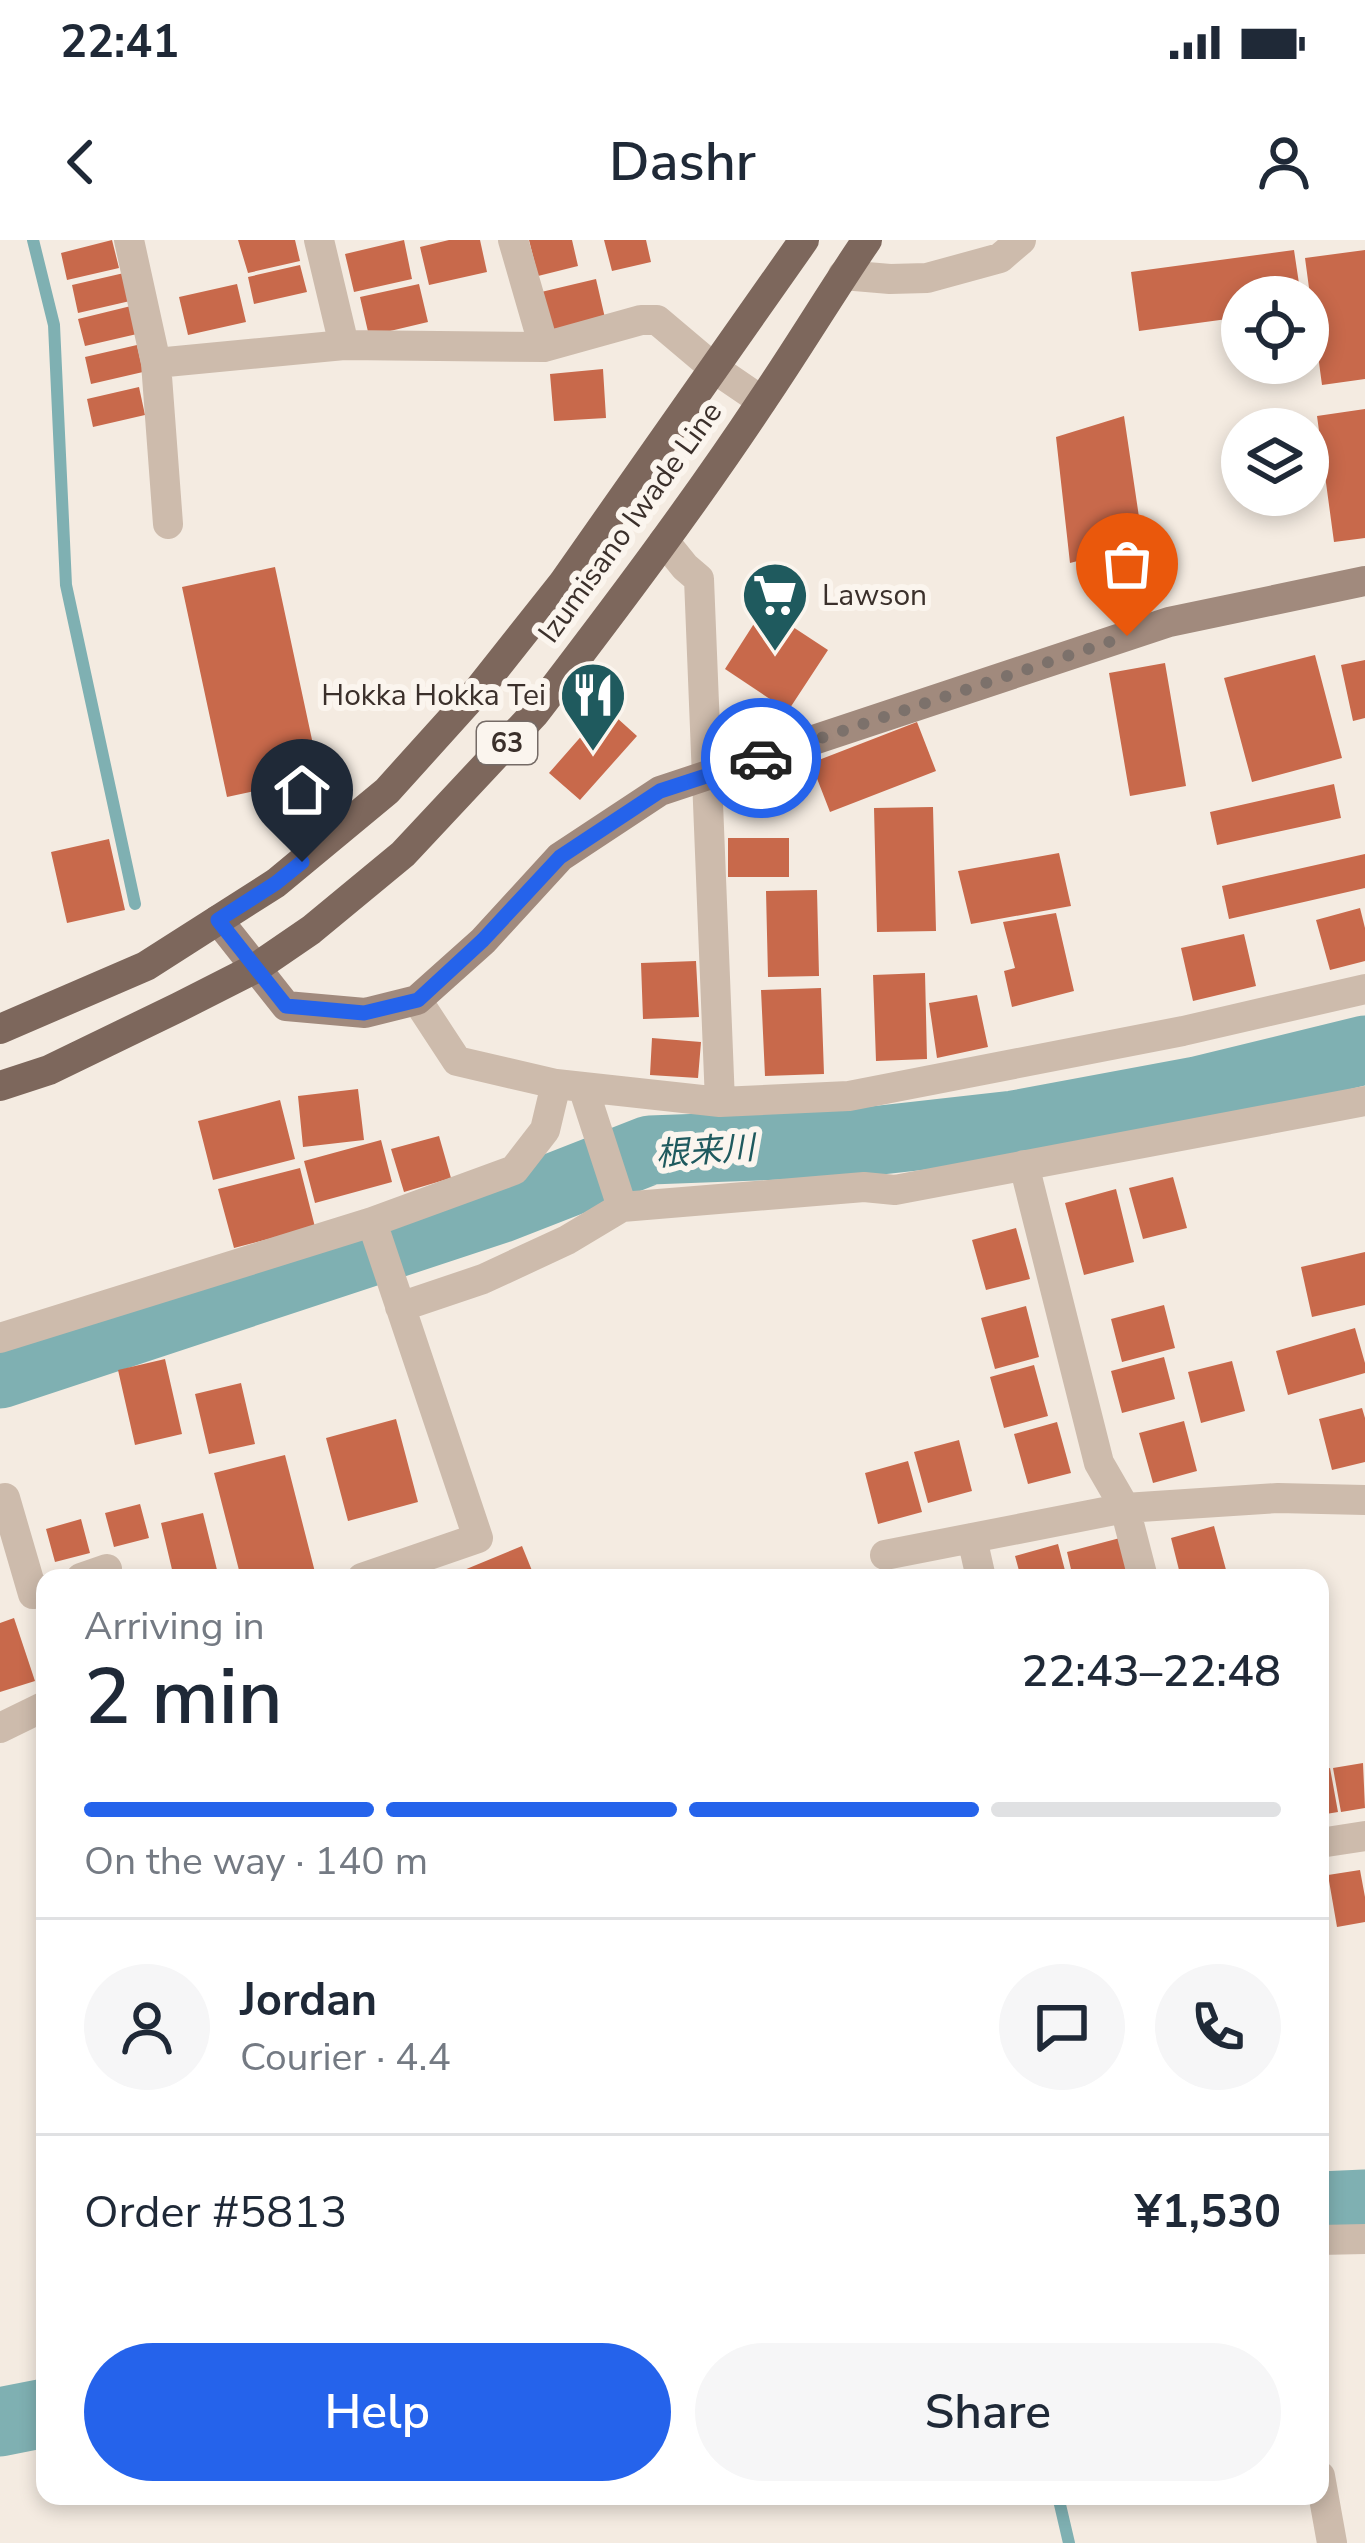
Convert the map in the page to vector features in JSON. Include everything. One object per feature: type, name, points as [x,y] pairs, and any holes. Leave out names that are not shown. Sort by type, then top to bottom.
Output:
[{"type":"main road","name":"Izumisano Iwade Line","points":[[0,1029],[146,966],[276,883],[387,791],[479,688],[563,583],[804,240]]},
{"type":"main road","name":"Izumisano Iwade Line","points":[[0,1086],[49,1070],[254,969],[403,854],[536,713],[664,542],[867,240]]},
{"type":"street","points":[[129,240],[156,363],[168,524]]},
{"type":"street","points":[[319,240],[344,345]]},
{"type":"street","points":[[513,240],[544,347]]},
{"type":"street","points":[[843,275],[928,278],[1000,258],[1021,240]]},
{"type":"street","points":[[156,363],[344,345],[544,347],[641,320],[657,320],[762,401]]},
{"type":"street","points":[[664,542],[699,579],[720,1102]]},
{"type":"street","points":[[218,920],[286,1006],[364,1013],[418,1000],[483,940],[560,857],[660,791],[1169,622],[1365,581]]},
{"type":"street","points":[[418,1000],[457,1061],[570,1086],[720,1102],[849,1096],[1183,1030],[1365,988]]},
{"type":"street","points":[[570,1086],[596,1126],[620,1200]]},
{"type":"street","points":[[0,1338],[372,1222],[514,1170],[570,1086]]},
{"type":"street","points":[[400,1307],[483,1279],[567,1240],[620,1200],[864,1187],[895,1190],[1365,1100]]},
{"type":"street","points":[[1024,1165],[1100,1463],[1125,1508],[1141,1569]]},
{"type":"street","points":[[372,1222],[478,1538],[388,1569]]},
{"type":"street","points":[[2,1492],[36,1593]]},
{"type":"street","points":[[885,1555],[1125,1508],[1278,1498],[1365,1500]]},
{"type":"street","points":[[971,1538],[979,1569]]},
{"type":"street","points":[[0,1728],[36,1710]]},
{"type":"street","points":[[1329,1842],[1365,1836]]},
{"type":"street","points":[[1329,2240],[1365,2239]]},
{"type":"street","points":[[1325,2505],[1332,2543]]},
{"type":"building","points":[[112,240],[119,268],[67,280],[61,253]]},
{"type":"building","points":[[238,240],[295,240],[300,261],[248,273]]},
{"type":"building","points":[[404,240],[412,279],[354,292],[345,254]]},
{"type":"building","points":[[480,240],[487,272],[429,285],[420,247]]},
{"type":"building","points":[[529,240],[572,240],[578,266],[538,276]]},
{"type":"building","points":[[604,240],[646,240],[651,262],[612,271]]},
{"type":"building","points":[[1294,250],[1298,276],[1221,276],[1221,320],[1139,331],[1131,272]]},
{"type":"building","points":[[1365,250],[1365,379],[1322,385],[1329,384],[1329,276],[1307,276],[1305,258]]},
{"type":"building","points":[[300,265],[307,292],[254,304],[248,277]]},
{"type":"building","points":[[124,273],[130,301],[78,313],[72,285]]},
{"type":"building","points":[[596,279],[605,318],[546,331],[537,293]]},
{"type":"building","points":[[237,284],[246,322],[188,335],[179,297]]},
{"type":"building","points":[[419,284],[428,322],[369,336],[360,297]]},
{"type":"building","points":[[131,306],[137,334],[85,346],[78,319]]},
{"type":"building","points":[[137,345],[143,372],[91,384],[85,357]]},
{"type":"building","points":[[603,369],[606,418],[554,421],[550,374]]},
{"type":"building","points":[[139,387],[145,415],[93,427],[87,399]]},
{"type":"building","points":[[1365,409],[1365,538],[1334,542],[1329,414]]},
{"type":"building","points":[[1124,416],[1143,544],[1070,563],[1056,437]]},
{"type":"building","points":[[275,567],[320,777],[227,797],[182,587]]},
{"type":"building","points":[[764,608],[828,650],[788,711],[725,669]]},
{"type":"building","points":[[1315,655],[1342,758],[1252,782],[1224,678]]},
{"type":"building","points":[[1365,660],[1365,718],[1353,721],[1341,665]]},
{"type":"building","points":[[1165,663],[1186,786],[1130,796],[1109,673]]},
{"type":"building","name":"Hokka Hokka Tei","points":[[606,708],[637,736],[580,800],[549,773]]},
{"type":"building","points":[[917,722],[936,771],[830,812],[811,763]]},
{"type":"building","points":[[1334,784],[1341,818],[1217,845],[1210,812]]},
{"type":"building","points":[[933,807],[936,931],[877,932],[874,808]]},
{"type":"building","points":[[728,838],[789,838],[789,877],[728,877]]},
{"type":"building","points":[[109,839],[125,910],[67,923],[51,852]]},
{"type":"building","points":[[1059,853],[1071,906],[971,924],[958,871]]},
{"type":"building","points":[[1365,854],[1365,888],[1229,919],[1222,886]]},
{"type":"building","points":[[817,890],[819,976],[768,977],[766,891]]},
{"type":"building","points":[[1360,908],[1365,961],[1330,970],[1316,920]]},
{"type":"building","points":[[1056,913],[1074,991],[1012,1007],[1004,971],[1015,968],[1003,922]]},
{"type":"building","points":[[1244,934],[1256,986],[1193,1001],[1181,948]]},
{"type":"building","points":[[696,961],[699,1017],[643,1019],[641,963]]},
{"type":"building","points":[[925,973],[927,1059],[876,1061],[873,975]]},
{"type":"building","points":[[821,988],[824,1074],[765,1076],[761,990]]},
{"type":"building","points":[[977,995],[988,1047],[937,1058],[929,1003]]},
{"type":"building","points":[[652,1038],[701,1042],[698,1078],[650,1075]]},
{"type":"building","points":[[358,1089],[364,1140],[303,1147],[298,1096]]},
{"type":"building","points":[[280,1100],[295,1159],[213,1180],[198,1121]]},
{"type":"building","points":[[439,1136],[451,1178],[404,1192],[391,1149]]},
{"type":"building","points":[[381,1140],[392,1182],[315,1203],[304,1161]]},
{"type":"building","points":[[300,1168],[315,1227],[234,1248],[218,1189]]},
{"type":"building","points":[[1173,1177],[1187,1228],[1143,1239],[1129,1188]]},
{"type":"building","points":[[1116,1189],[1134,1262],[1084,1275],[1065,1203]]},
{"type":"building","points":[[1016,1228],[1030,1279],[986,1290],[972,1240]]},
{"type":"building","points":[[1365,1252],[1365,1305],[1312,1317],[1301,1267]]},
{"type":"building","points":[[1164,1305],[1175,1348],[1122,1362],[1111,1319]]},
{"type":"building","points":[[1026,1306],[1039,1357],[995,1369],[981,1318]]},
{"type":"building","points":[[1355,1328],[1365,1373],[1288,1395],[1276,1351]]},
{"type":"building","points":[[1164,1357],[1175,1399],[1122,1413],[1111,1371]]},
{"type":"building","points":[[165,1359],[182,1434],[135,1445],[118,1370]]},
{"type":"building","points":[[1232,1361],[1245,1411],[1201,1423],[1188,1372]]},
{"type":"building","points":[[1034,1365],[1048,1416],[1004,1428],[990,1377]]},
{"type":"building","points":[[241,1383],[255,1444],[209,1454],[195,1394]]},
{"type":"building","points":[[1362,1408],[1365,1462],[1332,1470],[1319,1419]]},
{"type":"building","points":[[396,1419],[418,1502],[348,1521],[326,1438]]},
{"type":"building","points":[[1184,1421],[1197,1471],[1153,1483],[1139,1433]]},
{"type":"building","points":[[1057,1422],[1071,1473],[1028,1484],[1014,1434]]},
{"type":"building","points":[[959,1440],[972,1491],[928,1503],[914,1452]]},
{"type":"building","points":[[285,1455],[314,1569],[239,1569],[214,1473]]},
{"type":"building","points":[[908,1461],[922,1512],[878,1524],[865,1473]]},
{"type":"building","points":[[140,1504],[149,1538],[114,1547],[105,1513]]},
{"type":"building","points":[[203,1513],[217,1569],[172,1569],[161,1523]]},
{"type":"building","points":[[81,1519],[90,1553],[55,1562],[46,1529]]},
{"type":"building","points":[[1214,1526],[1226,1569],[1179,1569],[1171,1538]]},
{"type":"building","points":[[1120,1538],[1129,1569],[1071,1569],[1067,1552]]},
{"type":"building","points":[[1058,1544],[1065,1569],[1019,1569],[1015,1556]]},
{"type":"building","points":[[522,1546],[531,1569],[466,1569]]},
{"type":"building","points":[[14,1618],[35,1681],[0,1692],[0,1623]]},
{"type":"building","points":[[1363,1763],[1365,1808],[1341,1812],[1333,1768]]},
{"type":"building","points":[[1329,1768],[1338,1812],[1329,1814]]},
{"type":"building","points":[[1360,1870],[1365,1922],[1337,1927],[1329,1875]]},
{"type":"waterway","points":[[33,240],[54,325],[66,585],[135,904]]},
{"type":"waterway","name":"根来川","points":[[0,1374],[499,1209],[650,1150],[863,1142],[1014,1125],[1197,1091],[1365,1050]]},
{"type":"waterway","points":[[1329,2206],[1365,2204]]},
{"type":"waterway","points":[[0,2422],[36,2415]]},
{"type":"waterway","points":[[1060,2505],[1069,2543]]},
{"type":"way so far","points":[[761,758],[1127,636]]},
{"type":"place","name":"Lawson","points":[[775,654]]},
{"type":"place","name":"Hokka Hokka Tei","points":[[593,754]]},
{"type":"route","points":[[302,862],[218,920],[286,1006],[364,1013],[418,1000],[483,940],[560,857],[660,791],[761,758]]}]
